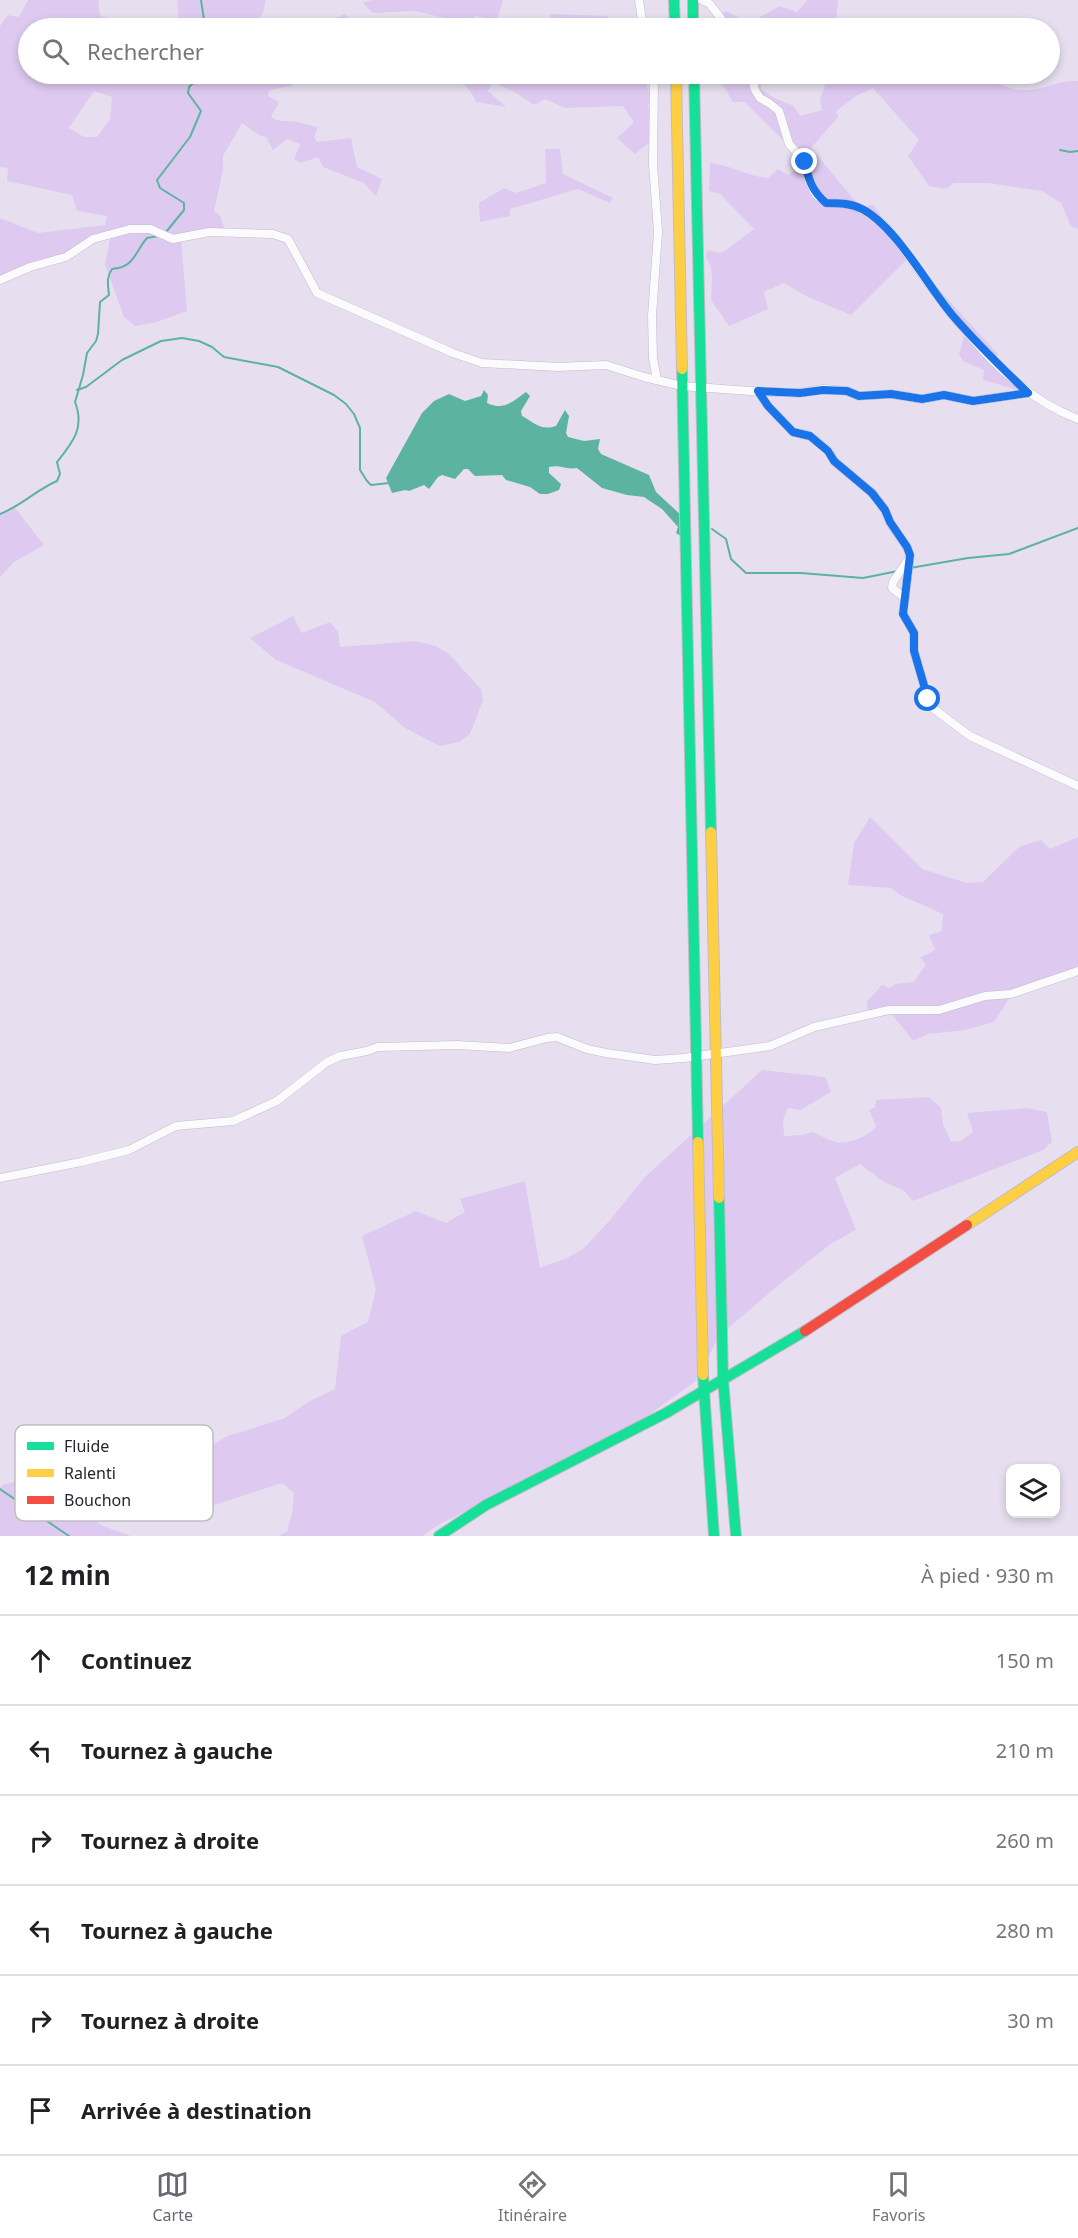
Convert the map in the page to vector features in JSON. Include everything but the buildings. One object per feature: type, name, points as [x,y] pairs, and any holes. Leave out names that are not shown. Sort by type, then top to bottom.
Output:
[{"type":"main road","points":[[674,0],[675,18]]},
{"type":"main road","points":[[693,0],[693,18]]},
{"type":"main road","points":[[676,84],[703,1391],[714,1536]]},
{"type":"main road","points":[[694,84],[723,1379],[736,1536]]},
{"type":"main road","points":[[439,1536],[486,1505],[666,1413],[799,1336],[1078,1152]]},
{"type":"street","points":[[639,0],[642,18]]},
{"type":"street","points":[[702,0],[710,4],[720,18]]},
{"type":"street","points":[[654,84],[653,164],[658,232],[652,316],[653,358],[657,380]]},
{"type":"street","points":[[754,84],[760,98],[779,111],[789,144],[805,162],[809,181],[816,195],[826,203],[844,204],[862,209],[891,232],[953,316],[994,361],[1028,393],[1059,412],[1078,419]]},
{"type":"street","points":[[0,280],[30,267],[66,256],[93,239],[130,229],[150,229],[173,239],[209,232],[273,234],[288,240],[317,293],[453,353],[482,363],[558,367],[606,365],[682,386],[702,388],[800,393],[823,390],[847,391],[859,396],[891,394],[922,399],[944,395],[973,401],[1028,393]]},
{"type":"street","points":[[758,391],[768,406],[793,432],[810,436],[828,451],[834,461],[872,493],[907,547],[909,559],[903,614],[914,633],[914,651],[928,699],[934,709],[970,736],[1078,786]]},
{"type":"street","points":[[904,598],[892,588],[893,582],[909,559]]},
{"type":"street","points":[[0,1178],[129,1150],[176,1126],[233,1121],[277,1101],[334,1059],[378,1047],[457,1045],[509,1048],[557,1037],[597,1051],[655,1060],[697,1056],[770,1046],[814,1027],[889,1010],[939,1010],[985,996],[1011,994],[1078,971]]},
{"type":"shaded area","points":[[28,0],[98,0],[100,16],[109,18],[18,18],[18,84],[293,84],[269,90],[268,96],[279,102],[271,117],[280,121],[318,127],[314,137],[317,142],[351,138],[357,167],[382,179],[376,196],[364,183],[323,167],[318,157],[301,163],[294,159],[300,144],[287,139],[273,150],[266,137],[242,123],[223,156],[223,170],[214,211],[221,217],[225,232],[181,238],[187,311],[157,322],[135,326],[124,317],[105,265],[111,234],[66,257],[0,279],[0,218],[38,233],[105,225],[107,216],[77,211],[72,195],[7,181],[8,168],[0,167],[0,26],[8,15],[19,17]],"holes":[[[94,91],[112,97],[110,119],[97,137],[84,137],[69,128]]]},
{"type":"shaded area","points":[[177,0],[266,0],[259,18],[178,18]]},
{"type":"shaded area","points":[[372,0],[503,0],[498,18],[475,16],[474,18],[445,18],[415,11],[373,13],[363,3]]},
{"type":"shaded area","points":[[807,0],[838,0],[836,18],[758,18],[780,6],[797,12]]},
{"type":"shaded area","points":[[726,11],[739,18],[714,18]]},
{"type":"shaded area","points":[[345,14],[348,18],[335,18]]},
{"type":"shaded area","points":[[551,14],[608,16],[608,18],[550,18]]},
{"type":"shaded area","points":[[1067,81],[1078,81],[1078,229],[1071,226],[1061,203],[1042,191],[988,183],[954,183],[946,189],[929,186],[908,156],[919,140],[873,88],[856,96],[836,111],[838,117],[811,148],[862,209],[873,204],[909,257],[851,315],[806,296],[784,283],[764,292],[768,309],[729,326],[711,300],[712,278],[711,267],[706,257],[707,250],[722,253],[754,229],[720,194],[709,191],[710,163],[768,178],[778,169],[788,175],[805,162],[745,102],[733,102],[722,84],[761,84],[761,89],[774,98],[794,106],[800,116],[822,110],[820,98],[826,84],[999,84],[1024,90]]},
{"type":"shaded area","points":[[462,84],[492,84],[488,91],[506,107],[476,102]]},
{"type":"shaded area","points":[[497,84],[646,84],[650,95],[648,108],[657,115],[649,129],[654,139],[635,154],[617,138],[634,122],[623,106],[565,108],[545,99],[534,105]]},
{"type":"shaded area","points":[[545,149],[560,149],[563,174],[613,198],[610,203],[578,189],[510,209],[510,216],[480,222],[479,203],[504,188],[516,193],[546,183]]},
{"type":"shaded area","points":[[940,291],[998,354],[994,361],[1028,393],[983,380],[984,370],[963,361],[959,354],[966,330],[936,294]]},
{"type":"shaded area","points":[[484,390],[488,395],[487,403],[498,406],[508,404],[526,392],[530,396],[521,411],[522,416],[546,428],[556,426],[565,410],[569,416],[566,433],[568,437],[584,441],[600,439],[598,449],[601,454],[649,475],[656,492],[682,516],[682,537],[676,533],[678,527],[662,509],[644,497],[602,488],[577,468],[549,467],[549,473],[561,484],[559,490],[548,494],[540,494],[530,487],[506,480],[502,475],[475,476],[468,469],[464,469],[455,479],[442,475],[438,477],[429,489],[424,485],[409,491],[392,493],[386,478],[422,413],[434,401],[449,394],[465,401],[481,396]]},
{"type":"shaded area","points":[[15,508],[44,545],[14,562],[0,577],[0,514]]},
{"type":"shaded area","points":[[293,616],[302,633],[330,622],[338,632],[340,647],[414,641],[436,646],[449,654],[481,689],[483,700],[470,734],[459,742],[440,746],[405,728],[375,702],[276,660],[250,638]]},
{"type":"shaded area","points":[[870,817],[922,869],[967,883],[983,882],[1019,847],[1041,840],[1050,849],[1078,837],[1078,971],[1012,994],[994,1022],[965,1030],[928,1034],[913,1041],[889,1010],[868,1015],[867,1001],[882,985],[889,988],[896,984],[914,982],[926,964],[920,958],[935,950],[929,935],[942,931],[943,914],[900,895],[891,888],[848,885],[854,843]]},
{"type":"shaded area","points":[[762,1070],[825,1077],[831,1092],[800,1110],[788,1108],[783,1120],[784,1136],[813,1132],[836,1142],[852,1141],[869,1133],[876,1126],[869,1110],[875,1107],[876,1100],[929,1097],[941,1108],[943,1124],[951,1142],[961,1141],[973,1132],[967,1113],[1027,1108],[1047,1112],[1052,1142],[1043,1150],[913,1201],[903,1190],[884,1182],[860,1164],[835,1178],[856,1230],[832,1243],[719,1336],[696,1381],[621,1435],[438,1525],[423,1536],[278,1536],[287,1532],[294,1493],[282,1483],[213,1504],[213,1445],[228,1436],[285,1418],[308,1402],[335,1389],[341,1336],[368,1322],[376,1289],[362,1236],[416,1211],[446,1223],[465,1212],[460,1199],[525,1181],[540,1268],[583,1249],[645,1177]]},
{"type":"shaded area","points":[[15,1481],[15,1521],[96,1521],[103,1526],[131,1536],[0,1536],[0,1488]]},
{"type":"waterway","points":[[201,0],[204,18]]},
{"type":"waterway","points":[[166,232],[184,210],[184,203],[160,188],[157,180],[190,137],[201,111],[188,93],[192,84]]},
{"type":"waterway","points":[[1060,150],[1078,151]]},
{"type":"waterway","points":[[0,514],[57,481],[60,474],[57,462],[68,448],[78,427],[78,411],[75,402],[87,353],[98,334],[100,302],[109,295],[110,272],[130,262],[147,238],[158,236]]},
{"type":"waterway","points":[[77,390],[86,387],[122,360],[161,341],[182,338],[199,341],[212,347],[224,357],[278,367],[334,395],[354,414],[360,428],[360,470],[371,485],[389,483]]},
{"type":"waterway","points":[[910,568],[1009,554],[1078,528]]},
{"type":"waterway","points":[[712,529],[726,539],[731,559],[746,573],[801,573],[863,578],[898,571]]},
{"type":"waterway","points":[[0,1489],[15,1499]]},
{"type":"waterway","points":[[47,1521],[69,1536]]},
{"type":"traffic: fast","points":[[674,0],[675,18]]},
{"type":"traffic: fast","points":[[693,0],[693,18]]},
{"type":"traffic: fast","points":[[694,84],[711,832]]},
{"type":"traffic: fast","points":[[682,369],[698,1142]]},
{"type":"traffic: fast","points":[[719,1198],[723,1379],[736,1536]]},
{"type":"traffic: fast","points":[[439,1536],[486,1505],[666,1413],[805,1331]]},
{"type":"traffic: fast","points":[[703,1375],[714,1536]]},
{"type":"traffic: slow","points":[[676,84],[682,369]]},
{"type":"traffic: slow","points":[[711,832],[719,1198]]},
{"type":"traffic: slow","points":[[698,1142],[703,1375]]},
{"type":"traffic: slow","points":[[967,1225],[1078,1152]]},
{"type":"traffic: jam","points":[[805,1331],[967,1225]]},
{"type":"route","points":[[805,162],[809,181],[816,195],[826,203],[844,204],[862,209],[891,232],[953,316],[994,361],[1028,393],[973,401],[944,395],[922,399],[891,394],[859,396],[847,391],[823,390],[800,393],[758,391],[768,406],[793,432],[810,436],[828,451],[834,461],[872,493],[907,547],[910,555],[903,614],[914,633],[914,651],[928,699]]}]
